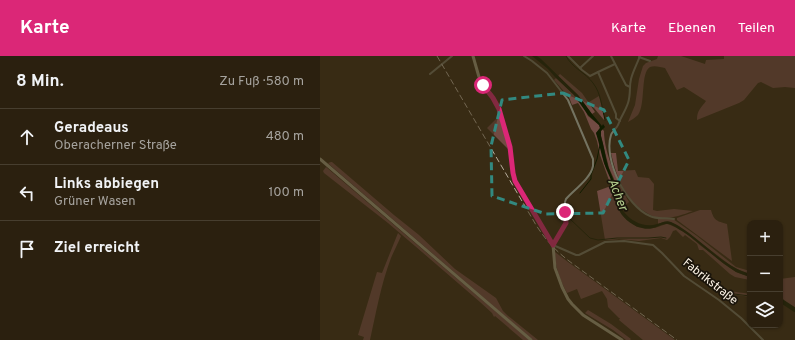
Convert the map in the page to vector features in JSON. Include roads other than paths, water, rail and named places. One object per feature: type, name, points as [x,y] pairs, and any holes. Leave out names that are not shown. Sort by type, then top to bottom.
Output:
[{"type":"street","points":[[430,74],[452,56]]},
{"type":"street","points":[[473,56],[482,84],[493,98],[499,109],[510,147],[515,181],[553,245],[556,273],[565,293],[572,304],[583,315],[622,340]]},
{"type":"street","points":[[524,56],[546,73],[568,100],[593,159],[591,172],[566,199],[566,223],[553,245]]},
{"type":"street","points":[[568,56],[590,76],[615,64]]},
{"type":"street","points":[[580,68],[593,56]]},
{"type":"street","points":[[612,56],[626,85],[630,87]]},
{"type":"street","points":[[650,61],[640,56],[632,74],[627,108],[615,130],[611,133],[610,154],[612,165],[622,188],[630,200],[644,213],[650,216],[657,219],[674,219]]},
{"type":"street","points":[[598,72],[616,114],[616,118],[620,121]]},
{"type":"street","points":[[616,114],[622,117]]},
{"type":"street","points":[[320,159],[531,340]]},
{"type":"street","name":"Fabrikstraße","points":[[553,245],[579,255],[605,242],[624,241],[653,244],[684,276],[719,300],[741,318],[762,340]]},
{"type":"water","points":[[532,56],[537,56],[541,59],[578,95],[602,126],[603,124],[605,127],[601,131],[601,136],[607,162],[618,192],[620,203],[627,216],[643,225],[652,225],[667,221],[674,223],[725,262],[747,273],[747,276],[738,273],[729,267],[689,236],[672,225],[666,224],[646,229],[636,226],[624,217],[620,212],[612,183],[603,159],[596,133],[600,128],[599,125],[588,115],[574,95],[548,69]]},
{"type":"waterway","points":[[566,56],[572,64],[590,79],[596,87],[600,96],[605,120]]},
{"type":"waterway","points":[[580,193],[591,179],[600,145]]},
{"type":"waterway","points":[[571,205],[567,212],[569,218],[590,238],[598,240],[617,238],[666,238]]},
{"type":"waterway","points":[[704,276],[711,289],[718,292],[747,296]]},
{"type":"waterway","name":"Acher","points":[[783,302],[795,310]]},
{"type":"railway","points":[[437,56],[536,225],[548,241],[568,260],[677,340]]}]
